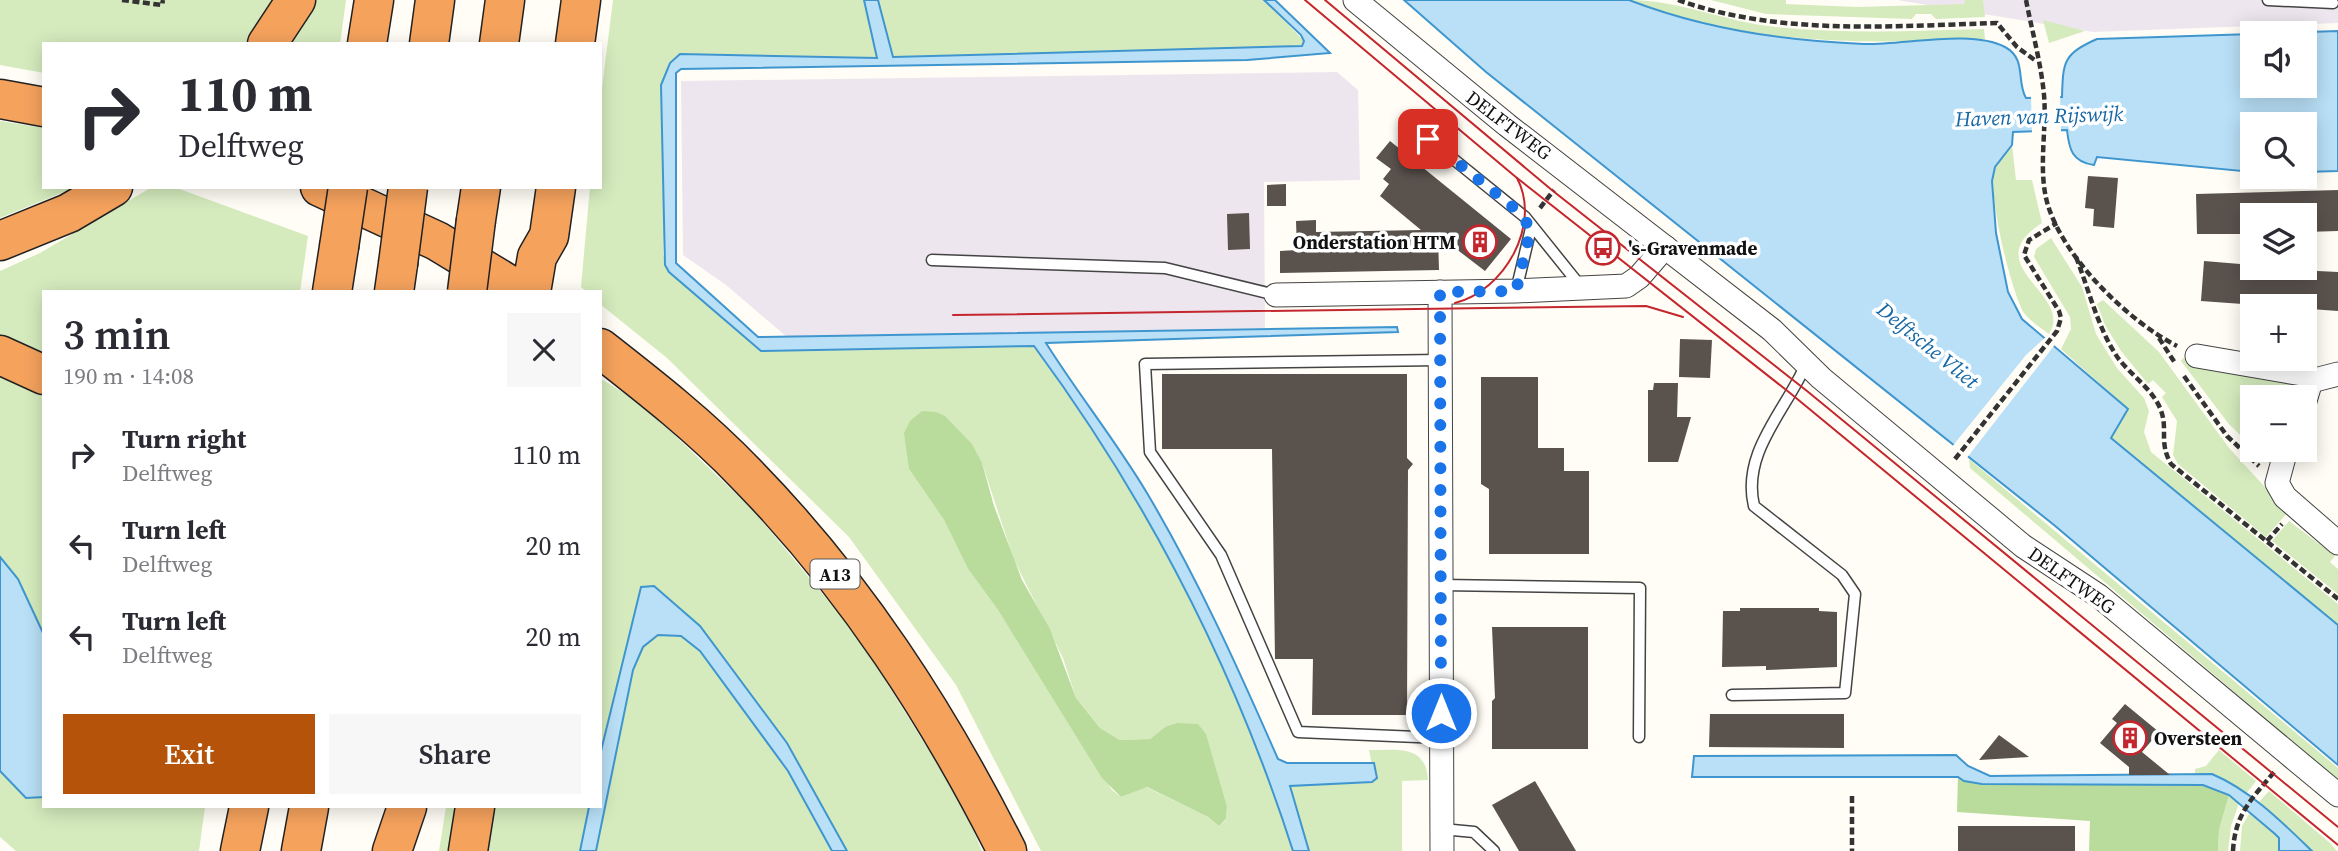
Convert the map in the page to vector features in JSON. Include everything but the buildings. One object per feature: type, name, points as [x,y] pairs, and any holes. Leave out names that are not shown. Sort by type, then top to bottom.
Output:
[{"type":"highway","points":[[268,42],[296,0]]},
{"type":"highway","points":[[368,42],[373,0]]},
{"type":"highway","points":[[429,42],[435,0]]},
{"type":"highway","points":[[499,42],[505,0]]},
{"type":"highway","points":[[575,42],[581,0]]},
{"type":"highway","points":[[0,99],[42,107]]},
{"type":"highway","points":[[0,241],[69,213],[110,189]]},
{"type":"highway","points":[[324,189],[437,242],[518,290]]},
{"type":"highway","points":[[332,290],[348,189]]},
{"type":"highway","points":[[396,278],[408,189]]},
{"type":"highway","points":[[546,270],[556,189]]},
{"type":"highway","points":[[467,290],[479,204]]},
{"type":"highway","name":"A13","points":[[602,350],[744,472],[828,565],[918,688],[965,768],[1007,851]]},
{"type":"highway","points":[[0,355],[42,374]]},
{"type":"highway","points":[[228,851],[230,808]]},
{"type":"highway","points":[[240,851],[249,808]]},
{"type":"highway","points":[[301,851],[309,808]]},
{"type":"highway","points":[[380,851],[387,808]]},
{"type":"highway","points":[[392,851],[407,808]]},
{"type":"highway","points":[[468,851],[475,808]]},
{"type":"street","name":"DELFTWEG","points":[[1354,0],[1436,68],[1772,330],[1806,364],[2023,546],[2099,596],[2338,795]]},
{"type":"street","points":[[1276,295],[1516,291],[1626,286],[1639,277],[1665,247]]},
{"type":"street","points":[[1440,292],[1442,840]]},
{"type":"street","points":[[2197,356],[2302,374],[2306,385]]},
{"type":"street","points":[[2317,386],[2338,374]]},
{"type":"street","points":[[2283,462],[2277,483],[2285,497],[2338,543]]},
{"type":"lane","points":[[2268,0],[2333,3]]},
{"type":"lane","points":[[1410,124],[1525,217],[1531,228],[1582,289]]},
{"type":"lane","points":[[1516,291],[1531,228]]},
{"type":"lane","points":[[932,260],[1165,268],[1276,295]]},
{"type":"lane","points":[[1441,360],[1144,364],[1150,452],[1220,555],[1298,732],[1441,738]]},
{"type":"lane","points":[[1732,695],[1845,693],[1855,594],[1842,575],[1754,506],[1751,494],[1766,430],[1798,384],[1806,364]]},
{"type":"lane","points":[[1441,584],[1640,588],[1639,737]]},
{"type":"lane","points":[[1442,840],[1475,832],[1494,851]]},
{"type":"path","points":[[122,0],[162,5],[163,0]]},
{"type":"path","points":[[1678,0],[1767,21],[1875,26],[1997,23],[2017,47],[2037,61]]},
{"type":"path","points":[[2026,0],[2044,96],[2047,202],[2076,257],[2103,332],[2117,356],[2162,411],[2165,427],[2162,448],[2171,464],[2338,599]]},
{"type":"path","points":[[1952,463],[2057,331],[2061,318],[2027,263],[2025,248],[2037,234],[2057,223]]},
{"type":"path","points":[[2076,257],[2131,315],[2157,335],[2197,356]]},
{"type":"path","points":[[2157,335],[2227,436],[2277,483]]},
{"type":"path","points":[[2233,851],[2236,823],[2242,811],[2288,754]]},
{"type":"path","points":[[1852,796],[1853,851]]},
{"type":"shaded area","points":[[1897,0],[2338,0],[2338,23],[2240,21],[2240,27],[2093,32]]},
{"type":"shaded area","points":[[1337,72],[1358,90],[1360,180],[1264,182],[1265,328],[787,337],[726,285],[683,255],[681,81]]},
{"type":"green space","points":[[0,0],[276,0],[245,42],[42,42],[42,73],[0,65]]},
{"type":"green space","points":[[316,0],[346,0],[340,42],[291,42]]},
{"type":"green space","points":[[613,0],[864,0],[878,58],[680,54],[670,63],[663,255],[761,351],[1034,346],[1114,464],[1184,588],[1244,717],[1293,851],[1041,851],[956,685],[849,537],[667,358],[602,306],[602,290],[585,290],[581,287],[590,189],[602,189],[602,88]],"holes":[[[982,463],[1014,560],[1063,658],[1076,698],[1100,728],[1120,740],[1150,739],[1165,727],[1227,807],[1226,820],[1219,826],[1208,817],[1146,787],[1121,797],[1112,790],[998,610],[968,569],[944,520],[909,469]]]},
{"type":"green space","points":[[878,0],[1264,0],[1304,41],[1302,46],[1295,47],[893,57]]},
{"type":"green space","points":[[1629,0],[1684,7],[1776,27],[1854,31],[1984,29],[1985,39],[1805,39],[1717,26]]},
{"type":"green space","points":[[1711,0],[1786,0],[1786,4],[1857,7],[1964,4],[1965,0],[1983,0],[1985,17],[1936,19],[1931,14],[1916,14],[1912,19],[1766,14]]},
{"type":"green space","points":[[2043,20],[2085,31],[2049,43]]},
{"type":"green space","points":[[0,121],[42,128],[42,189],[71,189],[0,218]]},
{"type":"green space","points":[[2012,145],[2016,180],[2032,180],[2042,223],[2024,238],[2018,253],[2030,280],[2049,306],[2053,320],[2049,334],[2024,313],[2001,240],[1993,178],[1998,160]]},
{"type":"green space","points":[[149,189],[179,189],[308,236],[300,290],[42,290],[42,356],[0,339],[0,271],[40,253]]},
{"type":"green space","points":[[2051,238],[2082,287],[2096,334],[2117,368],[2144,398],[2149,411],[2144,432],[2151,452],[2338,604],[2338,625],[2111,438],[2128,409],[2061,349],[2071,329],[2070,317],[2034,257],[2036,249]]},
{"type":"green space","points":[[2103,300],[2159,352],[2240,462],[2288,512],[2266,537],[2178,464],[2173,455],[2177,421],[2162,397],[2166,393],[2153,380],[2148,384],[2121,351],[2105,325],[2097,304]]},
{"type":"green space","points":[[2183,358],[2229,374],[2291,379],[2290,385],[2240,385],[2240,435],[2181,361]]},
{"type":"green space","points":[[0,376],[42,396],[42,631],[18,579],[0,557]]},
{"type":"green space","points":[[602,379],[643,405],[752,509],[856,634],[962,803],[982,851],[488,851],[495,808],[602,808]]},
{"type":"green space","points":[[922,411],[945,416],[972,444],[982,463],[994,506],[1022,580],[1050,629],[1076,698],[1100,728],[1120,740],[1150,739],[1165,727],[1177,723],[1198,724],[1206,734],[1227,807],[1226,819],[1219,826],[1208,817],[1147,787],[1121,797],[1102,778],[998,610],[968,569],[944,520],[909,469],[904,433],[910,421]]},
{"type":"green space","points":[[1969,459],[2338,768],[2338,780],[1970,468]]},
{"type":"green space","points":[[2289,521],[2335,556],[2330,562],[2338,569],[2338,594],[2272,541]]},
{"type":"green space","points":[[1369,750],[1408,752],[1422,760],[1426,768],[1428,780],[1402,781],[1402,851],[1309,851],[1290,786],[1375,781]]},
{"type":"green space","points":[[2219,750],[2256,781],[2246,794],[2218,776],[2195,774],[2195,769],[2206,766]]},
{"type":"green space","points":[[0,771],[26,798],[42,797],[42,808],[205,808],[199,851],[16,851],[0,837]]},
{"type":"green space","points":[[1958,777],[1964,781],[1982,784],[2203,785],[2229,795],[2219,830],[2218,851],[2089,851],[2090,821],[1957,812]]},
{"type":"green space","points":[[2269,791],[2337,851],[2312,851],[2258,803]]},
{"type":"green space","points":[[2229,795],[2239,803],[2231,826],[2228,851],[2218,851],[2219,830]]},
{"type":"green space","points":[[446,808],[464,808],[455,851],[439,851]]},
{"type":"green space","points":[[2250,812],[2279,838],[2279,851],[2240,851],[2242,826]]},
{"type":"water","points":[[864,0],[878,0],[893,57],[1302,46],[1304,41],[1301,35],[1264,0],[1275,0],[1330,53],[1247,60],[681,69],[676,73],[676,263],[758,337],[1397,327],[1398,332],[1046,343],[1110,436],[1166,525],[1217,624],[1278,759],[1287,763],[1374,763],[1377,778],[1372,782],[1290,786],[1309,851],[1293,851],[1244,717],[1184,588],[1150,525],[1114,464],[1034,346],[761,351],[669,272],[665,265],[661,85],[670,63],[680,54],[877,58]]},
{"type":"water","points":[[1404,0],[1629,0],[1715,26],[1804,40],[1880,44],[1975,39],[1991,42],[2012,52],[2019,64],[2026,98],[2062,97],[2067,60],[2077,49],[2097,39],[2240,34],[2240,98],[2317,98],[2317,32],[2338,31],[2338,171],[2317,172],[2317,112],[2240,112],[2240,171],[2097,157],[2094,165],[2076,158],[2067,130],[2013,132],[2012,145],[1995,167],[1992,181],[1996,233],[2008,292],[2022,319],[2128,409],[2111,438],[2338,625],[2338,765],[2054,525],[1486,72]]},
{"type":"water","points":[[0,557],[18,579],[42,631],[42,797],[26,798],[0,771]]},
{"type":"water","points":[[654,586],[700,626],[787,743],[847,851],[832,851],[788,771],[700,651],[681,636],[658,635],[643,647],[633,670],[596,851],[580,851],[589,808],[602,808],[602,747],[641,587]]},
{"type":"water","points":[[1956,755],[1968,766],[1990,776],[2212,774],[2252,798],[2312,851],[2279,851],[2279,838],[2275,834],[2229,795],[2203,785],[1982,784],[1964,781],[1958,777],[1692,777],[1694,756]]},
{"type":"pier","points":[[2060,95],[2061,133],[2032,134],[2031,96]]},
{"type":"pier","points":[[2048,335],[2057,342],[1966,459],[1951,448],[2026,355]]},
{"type":"tram line","points":[[1305,0],[1517,178],[1790,393],[2338,845]]},
{"type":"tram line","points":[[1325,0],[1553,191],[1807,391],[2338,827]]},
{"type":"tram line","points":[[1455,303],[1473,296],[1489,285],[1503,271],[1514,254],[1525,216],[1524,196],[1517,178]]},
{"type":"tram line","points":[[953,315],[1646,306],[1683,317]]},
{"type":"place","name":"Onderstation HTM","points":[[1480,242]]},
{"type":"place","name":"'s-Gravenmade","points":[[1603,248]]},
{"type":"place","name":"Oversteen","points":[[2130,738]]},
{"type":"route","points":[[1428,139],[1525,217],[1531,228],[1516,291],[1440,292],[1441,713]]},
{"type":"water label","name":"Haven van Rijswijk","points":[[2039,116]]},
{"type":"water label","name":"Delftsche Vliet","points":[[1928,345]]}]
